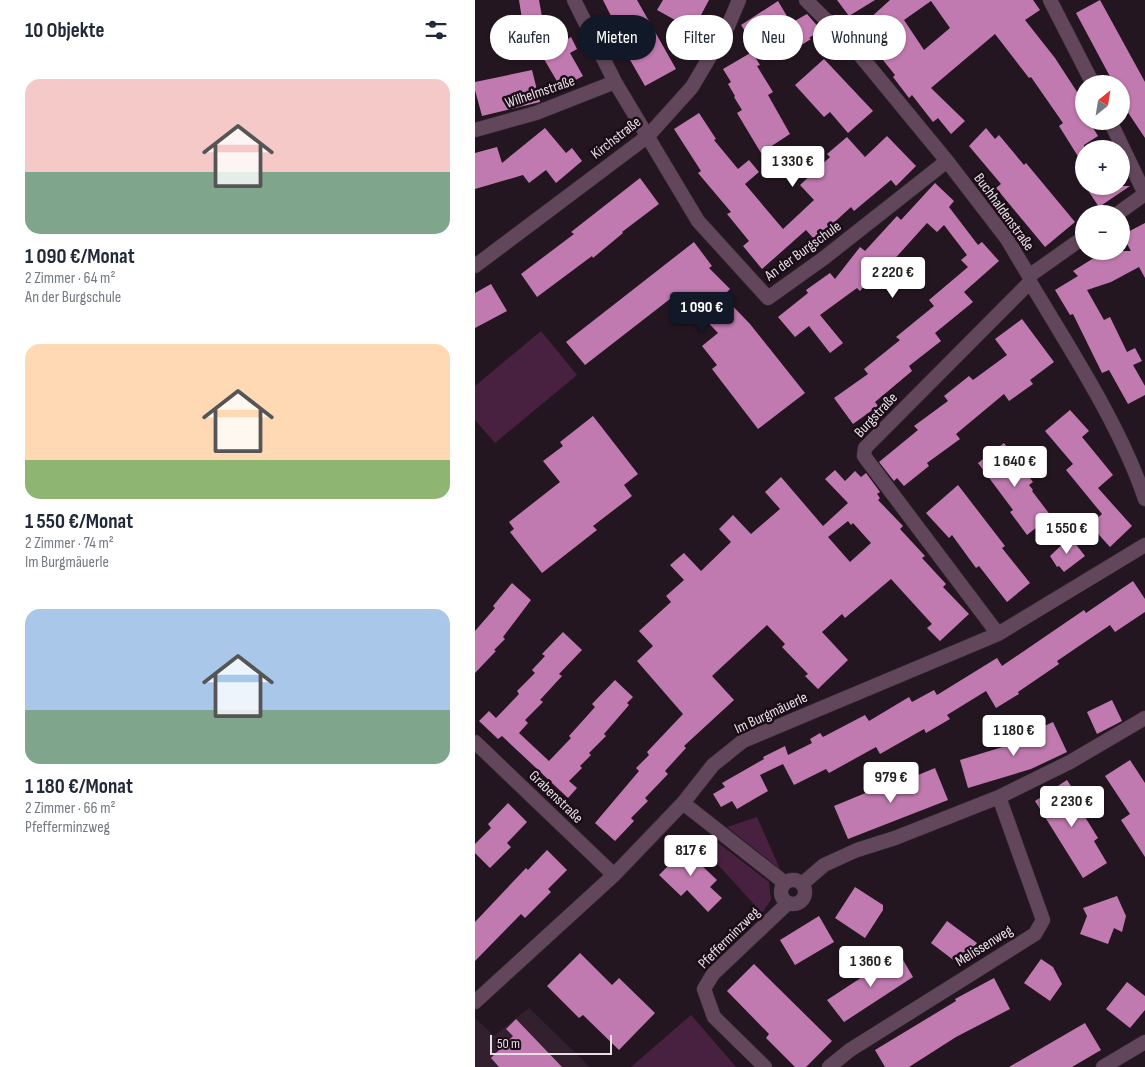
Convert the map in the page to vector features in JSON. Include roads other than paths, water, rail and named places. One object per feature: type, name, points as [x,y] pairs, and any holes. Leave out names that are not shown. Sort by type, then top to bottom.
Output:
[{"type":"street","points":[[574,0],[615,82],[648,136]]},
{"type":"street","name":"Kirchstraße","points":[[475,266],[648,136],[692,87],[728,26],[739,0]]},
{"type":"street","name":"Buchhaldenstraße","points":[[807,0],[854,48],[947,161],[1007,239],[1140,466],[1145,500]]},
{"type":"street","points":[[1049,0],[1088,75]]},
{"type":"street","name":"Wilhelmstraße","points":[[475,130],[535,113],[615,82]]},
{"type":"street","points":[[1115,130],[1145,194],[1130,205]]},
{"type":"street","name":"An der Burgschule","points":[[648,136],[698,221],[768,298],[824,258],[947,161]]},
{"type":"street","name":"Burgstraße","points":[[998,634],[864,456],[865,448],[1029,279],[1075,244]]},
{"type":"street","name":"Im Burgmäuerle","points":[[475,1002],[614,875],[683,803],[713,765],[743,741],[998,634],[1145,545]]},
{"type":"street","points":[[802,884],[824,865],[857,850],[895,838],[999,797],[1070,762],[1145,719]]},
{"type":"street","name":"Grabenstraße","points":[[475,742],[614,875]]},
{"type":"street","name":"Melissenweg","points":[[829,1067],[849,1050],[1035,934],[1043,920],[999,797]]},
{"type":"street","points":[[683,803],[785,883]]},
{"type":"street","points":[[790,880],[796,880],[802,884],[805,888],[803,899],[795,904],[788,903],[783,899],[781,893],[785,883],[790,880]]},
{"type":"street","name":"Pfefferminzweg","points":[[765,1067],[713,1017],[704,989],[713,974],[788,903]]},
{"type":"street","points":[[1103,1067],[1145,1042]]}]
